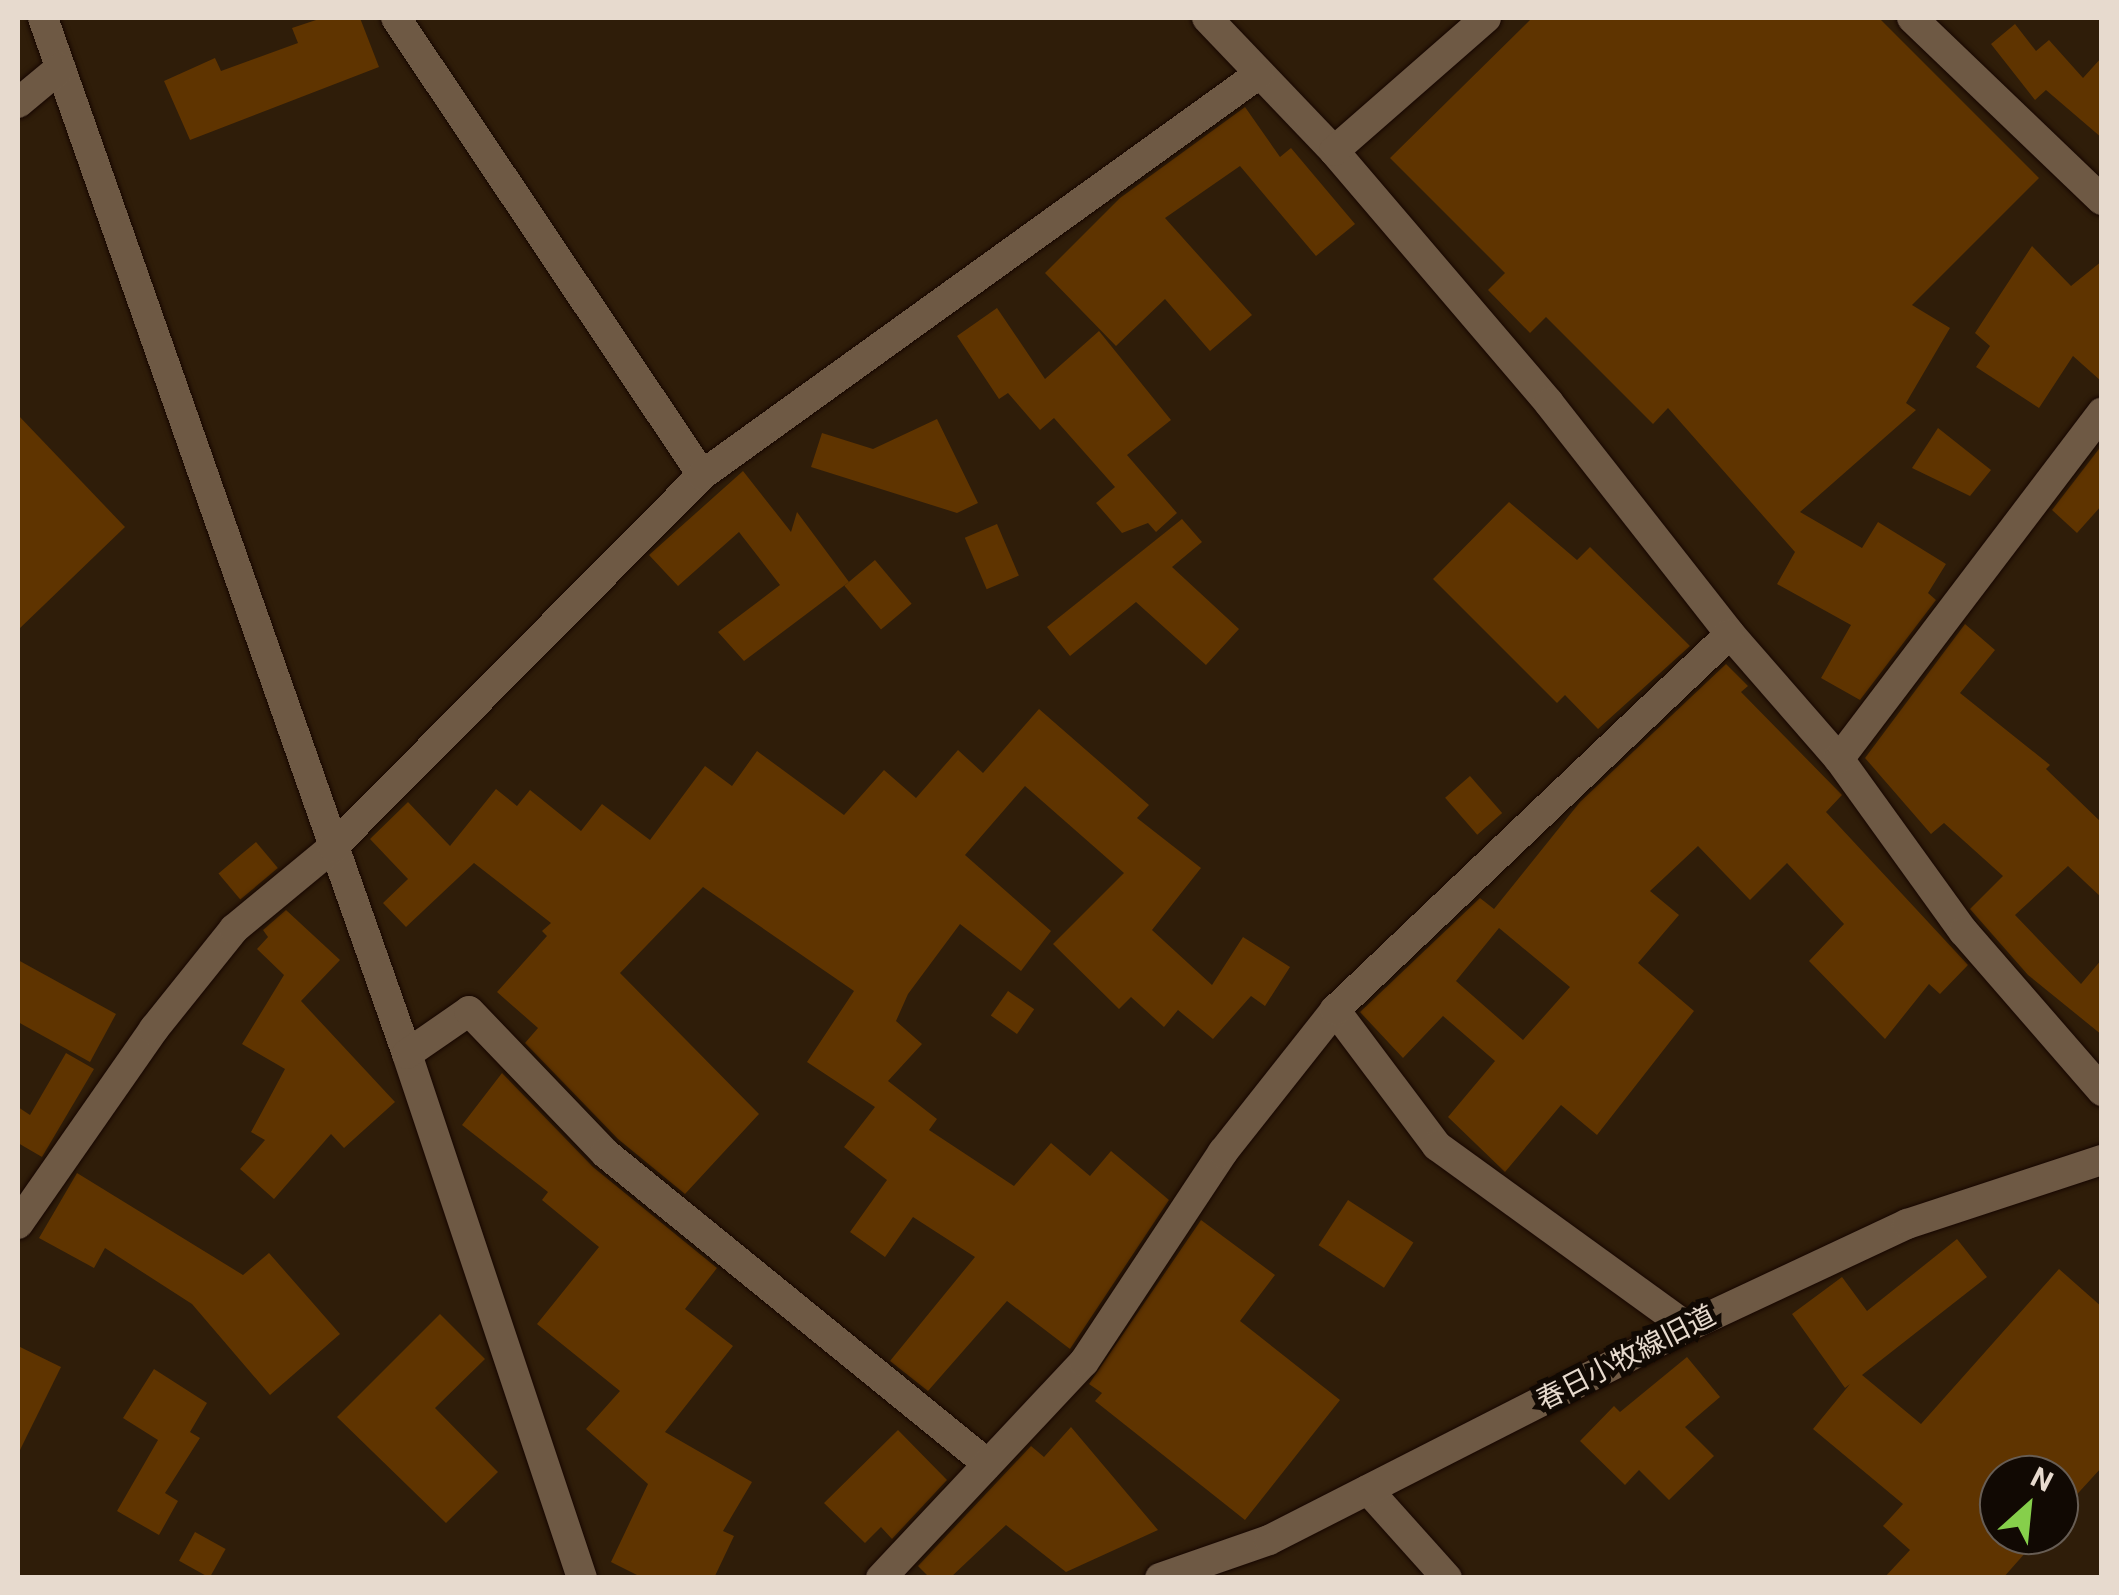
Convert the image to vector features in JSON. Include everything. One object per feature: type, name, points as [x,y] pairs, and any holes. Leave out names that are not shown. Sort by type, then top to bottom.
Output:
[{"type":"street","points":[[43,18],[407,1054],[582,1578]]},
{"type":"street","points":[[396,18],[702,474]]},
{"type":"street","points":[[1207,18],[1334,151],[1549,403],[1730,634],[1839,759],[1964,932],[2102,1091]]},
{"type":"street","points":[[1334,151],[1486,18]]},
{"type":"street","points":[[1912,18],[2102,200]]},
{"type":"street","points":[[18,103],[60,68]]},
{"type":"street","points":[[18,1224],[154,1029],[234,929],[334,847],[702,474],[1258,74]]},
{"type":"street","points":[[1839,759],[2102,414]]},
{"type":"street","points":[[881,1578],[1084,1362],[1223,1152],[1335,1010],[1730,634]]},
{"type":"street","points":[[1335,1010],[1436,1146],[1688,1327]]},
{"type":"street","points":[[407,1054],[469,1011],[605,1153],[988,1464]]},
{"type":"street","name":"春日小牧線旧道","points":[[1160,1578],[1269,1540],[1688,1327],[1907,1224],[2102,1160]]},
{"type":"street","points":[[1368,1490],[1447,1578]]},
{"type":"building","points":[[322,18],[360,18],[379,67],[190,140],[164,81],[215,58],[221,71],[298,43],[292,28]]},
{"type":"building","points":[[1532,18],[1879,18],[2039,178],[1912,305],[1950,328],[1906,403],[1916,410],[1800,512],[1862,548],[1878,522],[1946,564],[1928,593],[1936,600],[1860,700],[1821,678],[1851,625],[1777,584],[1795,552],[1668,408],[1653,424],[1546,317],[1530,333],[1488,290],[1505,273],[1390,158]]},
{"type":"building","points":[[2015,24],[2036,51],[2049,40],[2083,78],[2102,57],[2102,138],[2046,90],[2035,100],[1991,44]]},
{"type":"building","points":[[1245,107],[1280,157],[1291,148],[1355,224],[1316,256],[1240,166],[1165,218],[1252,315],[1210,351],[1165,299],[1116,346],[1045,273],[1120,198]]},
{"type":"building","points":[[2032,246],[2071,286],[2102,261],[2101,381],[2073,356],[2039,408],[1976,367],[1990,346],[1975,333]]},
{"type":"building","points":[[997,308],[1045,379],[1099,331],[1171,420],[1127,455],[1177,513],[1156,532],[1148,523],[1122,533],[1096,503],[1115,487],[1054,418],[1040,430],[1008,393],[999,399],[957,336]]},
{"type":"building","points":[[18,415],[125,527],[18,630]]},
{"type":"building","points":[[937,419],[978,503],[957,513],[811,467],[822,433],[873,449]]},
{"type":"building","points":[[1938,428],[1991,470],[1970,496],[1912,468]]},
{"type":"building","points":[[2102,445],[2102,505],[2077,533],[2052,510]]},
{"type":"building","points":[[743,471],[791,532],[797,512],[849,582],[744,661],[718,632],[780,585],[739,532],[678,586],[649,555]]},
{"type":"building","points":[[1509,502],[1577,560],[1590,547],[1690,646],[1598,729],[1565,695],[1557,703],[1433,579]]},
{"type":"building","points":[[1182,519],[1202,542],[1172,567],[1239,629],[1206,665],[1136,602],[1070,656],[1047,627]]},
{"type":"building","points":[[997,524],[1019,576],[987,589],[965,538]]},
{"type":"building","points":[[875,560],[912,604],[881,629],[844,586]]},
{"type":"building","points":[[1965,624],[1995,650],[1960,693],[2050,765],[2046,769],[2102,823],[2102,898],[2068,866],[2015,915],[2081,984],[2102,959],[2102,1035],[2028,975],[1970,909],[2003,876],[1944,823],[1931,834],[1865,758]]},
{"type":"building","points":[[1726,664],[1748,686],[1741,692],[1842,795],[1826,812],[1968,965],[1940,994],[1929,984],[1885,1039],[1809,961],[1844,924],[1787,863],[1750,900],[1698,846],[1650,891],[1679,915],[1638,963],[1694,1011],[1597,1135],[1561,1105],[1505,1172],[1448,1117],[1495,1061],[1443,1016],[1403,1058],[1360,1012],[1480,898],[1494,909],[1580,802]],"holes":[[[1499,928],[1570,987],[1523,1040],[1456,981]]]},
{"type":"building","points":[[1039,709],[1149,805],[1137,818],[1201,868],[1152,930],[1212,985],[1243,937],[1290,967],[1265,1006],[1251,996],[1213,1039],[1178,1010],[1164,1027],[1131,997],[1119,1009],[1053,944],[1124,873],[1025,786],[965,855],[1051,931],[1021,971],[960,924],[908,994],[896,1021],[922,1044],[888,1081],[937,1119],[929,1130],[1014,1186],[1051,1143],[1090,1176],[1111,1151],[1169,1200],[1070,1349],[1007,1301],[928,1391],[890,1361],[975,1257],[913,1217],[885,1257],[850,1232],[887,1180],[844,1147],[875,1107],[807,1062],[854,991],[703,887],[620,973],[759,1114],[685,1194],[618,1139],[525,1043],[538,1028],[497,992],[547,936],[542,931],[551,923],[474,863],[406,927],[383,903],[408,879],[370,839],[408,802],[450,846],[496,789],[517,806],[530,790],[581,831],[602,804],[650,840],[705,766],[732,786],[757,751],[844,815],[884,770],[916,798],[958,750],[983,773]]},
{"type":"building","points":[[1470,776],[1502,813],[1477,835],[1445,798]]},
{"type":"building","points":[[256,842],[278,868],[240,900],[218,873]]},
{"type":"building","points":[[286,910],[340,960],[301,1001],[395,1102],[344,1148],[331,1134],[274,1199],[240,1169],[265,1140],[251,1132],[285,1069],[242,1044],[284,975],[257,949],[268,937],[263,930]]},
{"type":"building","points":[[18,960],[116,1014],[90,1062],[18,1022]]},
{"type":"building","points":[[1008,991],[1034,1009],[1017,1034],[991,1016]]},
{"type":"building","points":[[66,1053],[94,1069],[42,1157],[18,1143],[18,1107],[30,1115]]},
{"type":"building","points":[[502,1073],[593,1167],[717,1268],[685,1309],[733,1346],[665,1432],[752,1482],[723,1531],[734,1536],[714,1578],[643,1578],[611,1562],[648,1484],[586,1429],[620,1391],[537,1324],[599,1247],[542,1200],[548,1192],[462,1125]]},
{"type":"building","points":[[77,1173],[243,1275],[269,1253],[340,1334],[270,1395],[192,1304],[105,1248],[94,1268],[39,1238]]},
{"type":"building","points":[[1348,1200],[1413,1242],[1384,1288],[1319,1245]]},
{"type":"building","points":[[1201,1220],[1275,1275],[1240,1321],[1340,1400],[1245,1520],[1095,1401],[1102,1393],[1089,1384]]},
{"type":"building","points":[[1957,1239],[1987,1277],[1862,1375],[1921,1424],[2059,1269],[2102,1307],[2102,1467],[2079,1492],[2079,1455],[1979,1455],[1979,1555],[2023,1555],[2003,1578],[1884,1578],[1910,1550],[1883,1526],[1903,1504],[1813,1429],[1850,1384],[1845,1388],[1792,1314],[1842,1277],[1867,1311]]},
{"type":"building","points":[[440,1314],[485,1359],[435,1408],[498,1472],[446,1523],[337,1417]]},
{"type":"building","points":[[18,1346],[61,1367],[18,1454]]},
{"type":"building","points":[[1687,1357],[1720,1397],[1685,1427],[1714,1456],[1669,1500],[1639,1470],[1625,1485],[1580,1441],[1614,1406],[1620,1412]]},
{"type":"building","points":[[154,1369],[207,1403],[190,1432],[200,1438],[165,1493],[178,1501],[159,1535],[117,1511],[158,1440],[123,1418]]},
{"type":"building","points":[[1071,1427],[1158,1530],[1066,1572],[1006,1525],[950,1578],[930,1578],[918,1566],[1031,1446],[1044,1457]]},
{"type":"building","points":[[898,1430],[947,1480],[892,1539],[881,1527],[865,1543],[824,1503]]},
{"type":"building","points":[[195,1532],[226,1549],[210,1578],[179,1561]]}]
